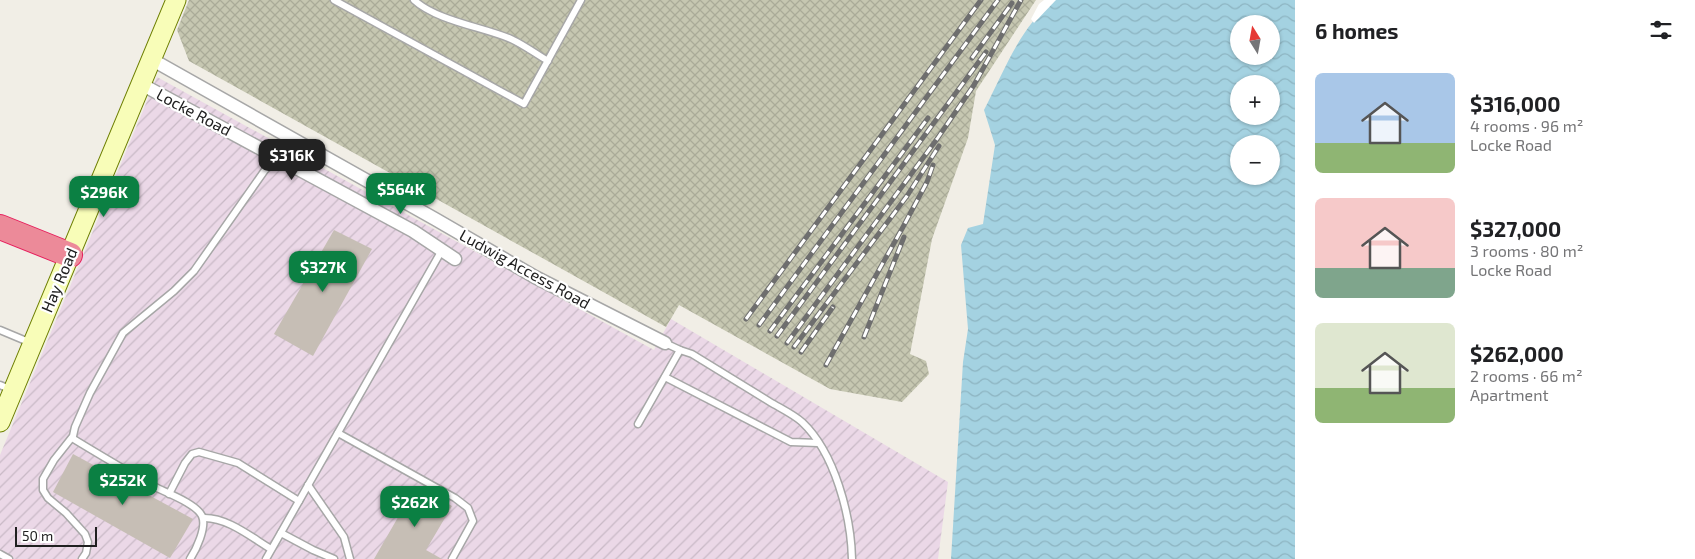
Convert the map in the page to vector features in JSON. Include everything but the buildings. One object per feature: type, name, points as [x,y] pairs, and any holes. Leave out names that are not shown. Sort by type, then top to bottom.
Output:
[{"type":"highway","points":[[0,227],[70,255]]},
{"type":"main road","name":"Hay Road","points":[[0,422],[7,388],[33,344],[176,0]]},
{"type":"street","name":"Ludwig Access Road","points":[[152,59],[535,277],[665,343]]},
{"type":"street","name":"Locke Road","points":[[141,84],[413,230],[454,259]]},
{"type":"lane","points":[[334,0],[524,104],[581,0]]},
{"type":"lane","points":[[414,0],[423,8],[512,40],[548,60]]},
{"type":"lane","points":[[82,559],[86,553],[88,542],[85,534],[66,512],[48,498],[43,490],[43,480],[54,460],[72,438],[90,393],[123,333],[174,291],[194,271],[265,170],[278,158]]},
{"type":"lane","points":[[266,559],[442,250]]},
{"type":"lane","points":[[0,330],[33,344]]},
{"type":"lane","points":[[665,343],[692,354],[802,422],[818,443],[831,467],[843,499],[852,538],[852,559]]},
{"type":"lane","points":[[638,424],[680,350]]},
{"type":"lane","points":[[665,377],[791,442],[818,443]]},
{"type":"lane","points":[[338,433],[455,498],[468,508],[473,521],[452,559]]},
{"type":"lane","points":[[72,438],[198,511],[203,518],[200,539],[190,559]]},
{"type":"lane","points":[[169,494],[185,463],[192,454],[198,452],[238,463],[299,501]]},
{"type":"lane","points":[[308,485],[344,537],[350,559]]},
{"type":"lane","points":[[203,518],[214,518],[227,523],[272,549]]},
{"type":"lane","points":[[281,533],[334,559]]},
{"type":"lane","points":[[0,554],[9,559]]},
{"type":"shaded area","points":[[189,0],[1036,0],[976,91],[968,138],[932,239],[910,354],[926,361],[929,374],[902,402],[830,389],[679,305],[666,327],[189,61],[177,30]]},
{"type":"shaded area","points":[[157,77],[654,350],[671,319],[948,482],[938,559],[0,559],[0,455]]},
{"type":"water","points":[[1055,0],[1295,0],[1295,559],[951,559],[963,362],[968,329],[961,245],[968,228],[983,224],[995,145],[984,110],[1014,51],[1032,22]]},
{"type":"pier","points":[[1044,0],[1056,0],[1034,23],[1031,19],[1039,4]]},
{"type":"railway","points":[[746,319],[981,0]]},
{"type":"railway","points":[[759,325],[998,0]]},
{"type":"railway","points":[[787,343],[937,139],[974,85],[1021,0]]},
{"type":"railway","points":[[972,58],[1012,3]]},
{"type":"railway","points":[[777,336],[986,52]]},
{"type":"railway","points":[[770,331],[928,118]]},
{"type":"railway","points":[[794,347],[907,196],[939,146]]},
{"type":"railway","points":[[826,365],[903,227],[927,182],[933,165]]},
{"type":"railway","points":[[864,337],[904,237]]},
{"type":"railway","points":[[801,352],[833,307]]}]
